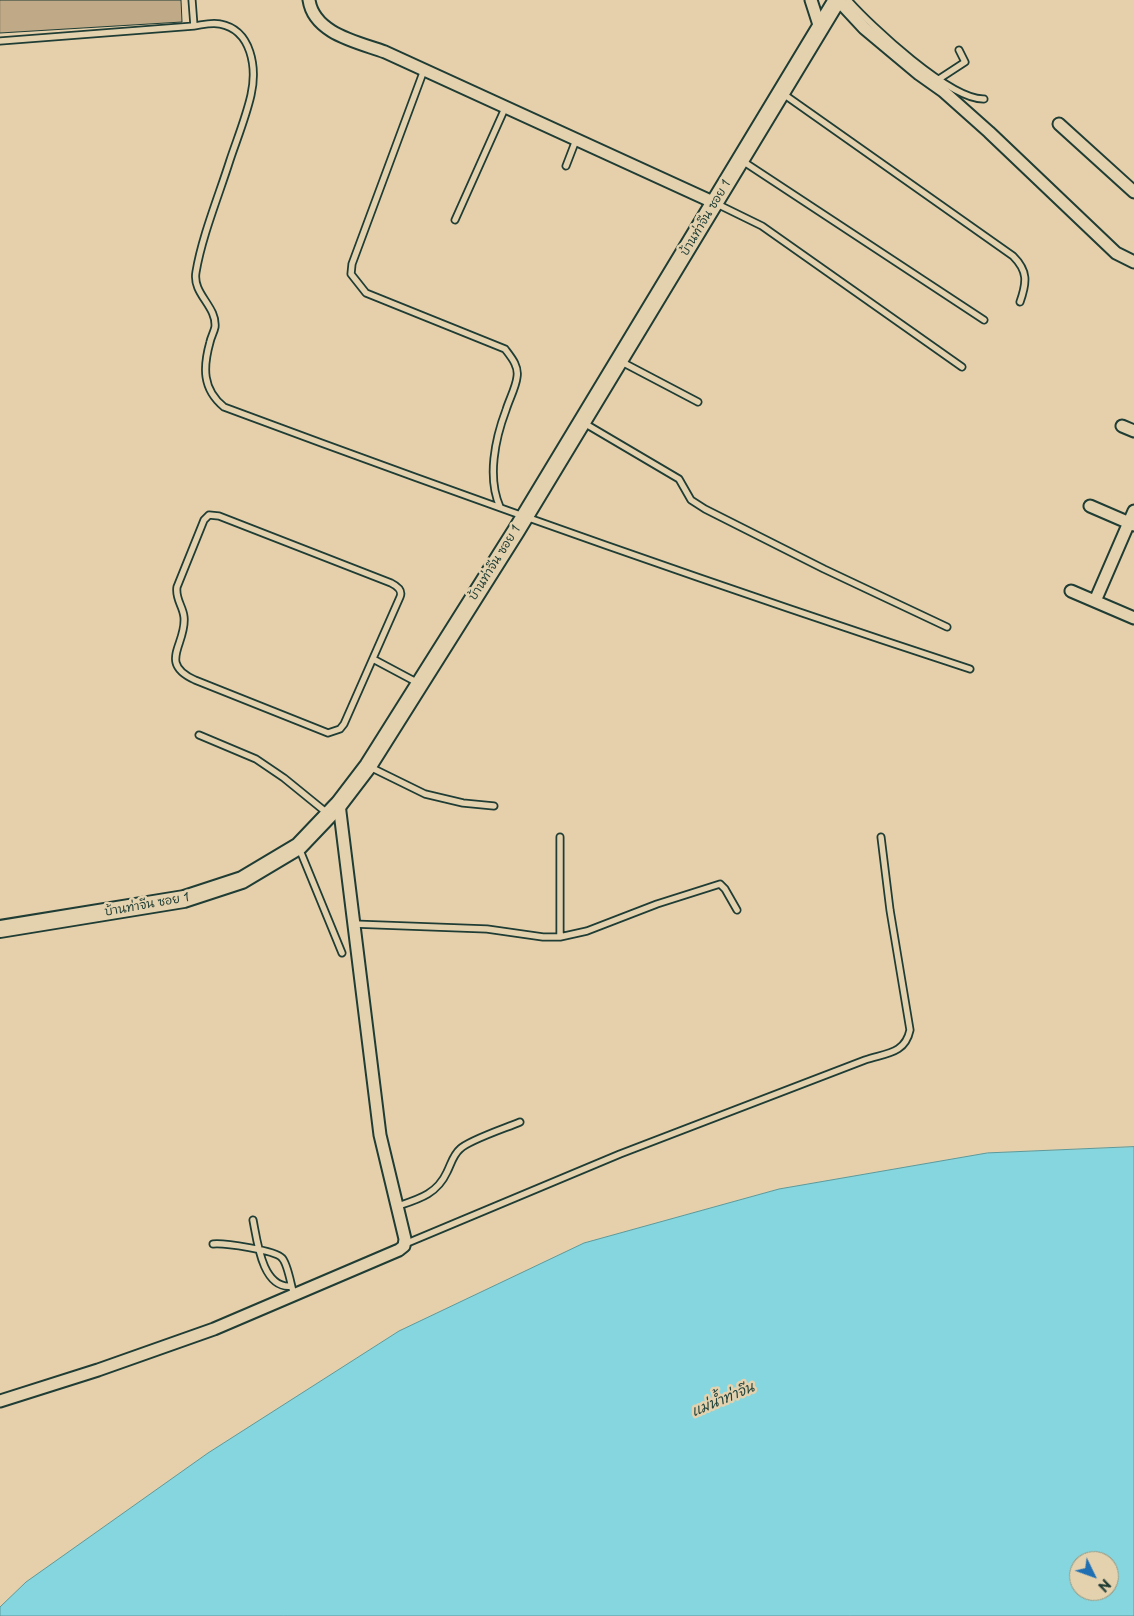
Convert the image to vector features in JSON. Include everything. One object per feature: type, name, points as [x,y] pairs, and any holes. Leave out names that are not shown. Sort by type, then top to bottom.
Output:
[{"type":"street","points":[[309,0],[316,17],[336,34],[385,52],[715,203]]},
{"type":"street","points":[[811,0],[822,25]]},
{"type":"street","points":[[840,1],[864,28],[919,74],[943,91],[989,132],[1116,253],[1134,262]]},
{"type":"street","name":"บ้านท่าจีน ซอย 1","points":[[0,929],[184,900],[242,880],[298,846],[334,810],[368,766],[420,684],[620,361],[822,25],[840,1]]},
{"type":"street","points":[[1059,124],[1134,192]]},
{"type":"street","points":[[1122,426],[1134,431]]},
{"type":"street","points":[[1090,506],[1132,524]]},
{"type":"street","points":[[1095,601],[1132,524],[1134,511]]},
{"type":"street","points":[[1070,591],[1134,618]]},
{"type":"street","points":[[0,1401],[98,1370],[214,1329],[293,1290],[399,1250],[405,1244],[398,1206],[380,1136],[353,924],[334,810]]},
{"type":"lane","points":[[192,0],[194,26]]},
{"type":"lane","points":[[840,1],[939,79],[969,97],[984,99]]},
{"type":"lane","points":[[0,40],[211,24],[220,24],[242,36],[250,50],[252,65],[251,95],[195,274],[197,288],[214,318],[215,328],[206,363],[206,380],[214,399],[224,407],[524,517],[970,669]]},
{"type":"lane","points":[[939,79],[965,62],[959,50]]},
{"type":"lane","points":[[424,70],[352,264],[351,274],[366,293],[505,350],[515,363],[518,377],[500,424],[495,446],[496,499],[500,507]]},
{"type":"lane","points":[[782,93],[1013,256],[1024,269],[1026,281],[1020,302]]},
{"type":"lane","points":[[456,220],[506,106]]},
{"type":"lane","points":[[566,166],[576,140]]},
{"type":"lane","points":[[741,160],[984,320]]},
{"type":"lane","points":[[715,203],[762,226],[962,367]]},
{"type":"lane","points":[[620,361],[698,402]]},
{"type":"lane","points":[[582,422],[679,479],[692,500],[706,509],[824,569],[947,627]]},
{"type":"lane","points":[[213,514],[219,516],[396,586],[401,594],[373,659],[344,724],[340,729],[328,732],[195,680],[181,672],[178,669],[176,656],[184,624],[184,615],[176,592],[206,518],[213,514]]},
{"type":"lane","points":[[373,659],[420,684]]},
{"type":"lane","points":[[200,735],[256,759],[334,810]]},
{"type":"lane","points":[[368,766],[425,794],[463,803],[494,806]]},
{"type":"lane","points":[[560,837],[560,937]]},
{"type":"lane","points":[[405,1244],[620,1154],[901,1048],[907,1041],[910,1030],[890,910],[881,837]]},
{"type":"lane","points":[[298,846],[342,953]]},
{"type":"lane","points":[[353,924],[488,929],[543,938],[560,937],[587,931],[656,904],[720,884],[737,910]]},
{"type":"lane","points":[[398,1206],[429,1195],[435,1190],[442,1183],[455,1155],[465,1145],[520,1122]]},
{"type":"lane","points":[[253,1220],[261,1261],[271,1277],[281,1285],[293,1290]]},
{"type":"lane","points":[[213,1244],[234,1245],[273,1252],[282,1258],[293,1290]]},
{"type":"water","name":"แม่น้ำท่าจีน","points":[[1134,1147],[1134,1616],[0,1616],[0,1607],[26,1582],[208,1453],[399,1331],[584,1243],[779,1189],[987,1153]]},
{"type":"building","points":[[0,0],[181,0],[182,22],[0,33]]}]
